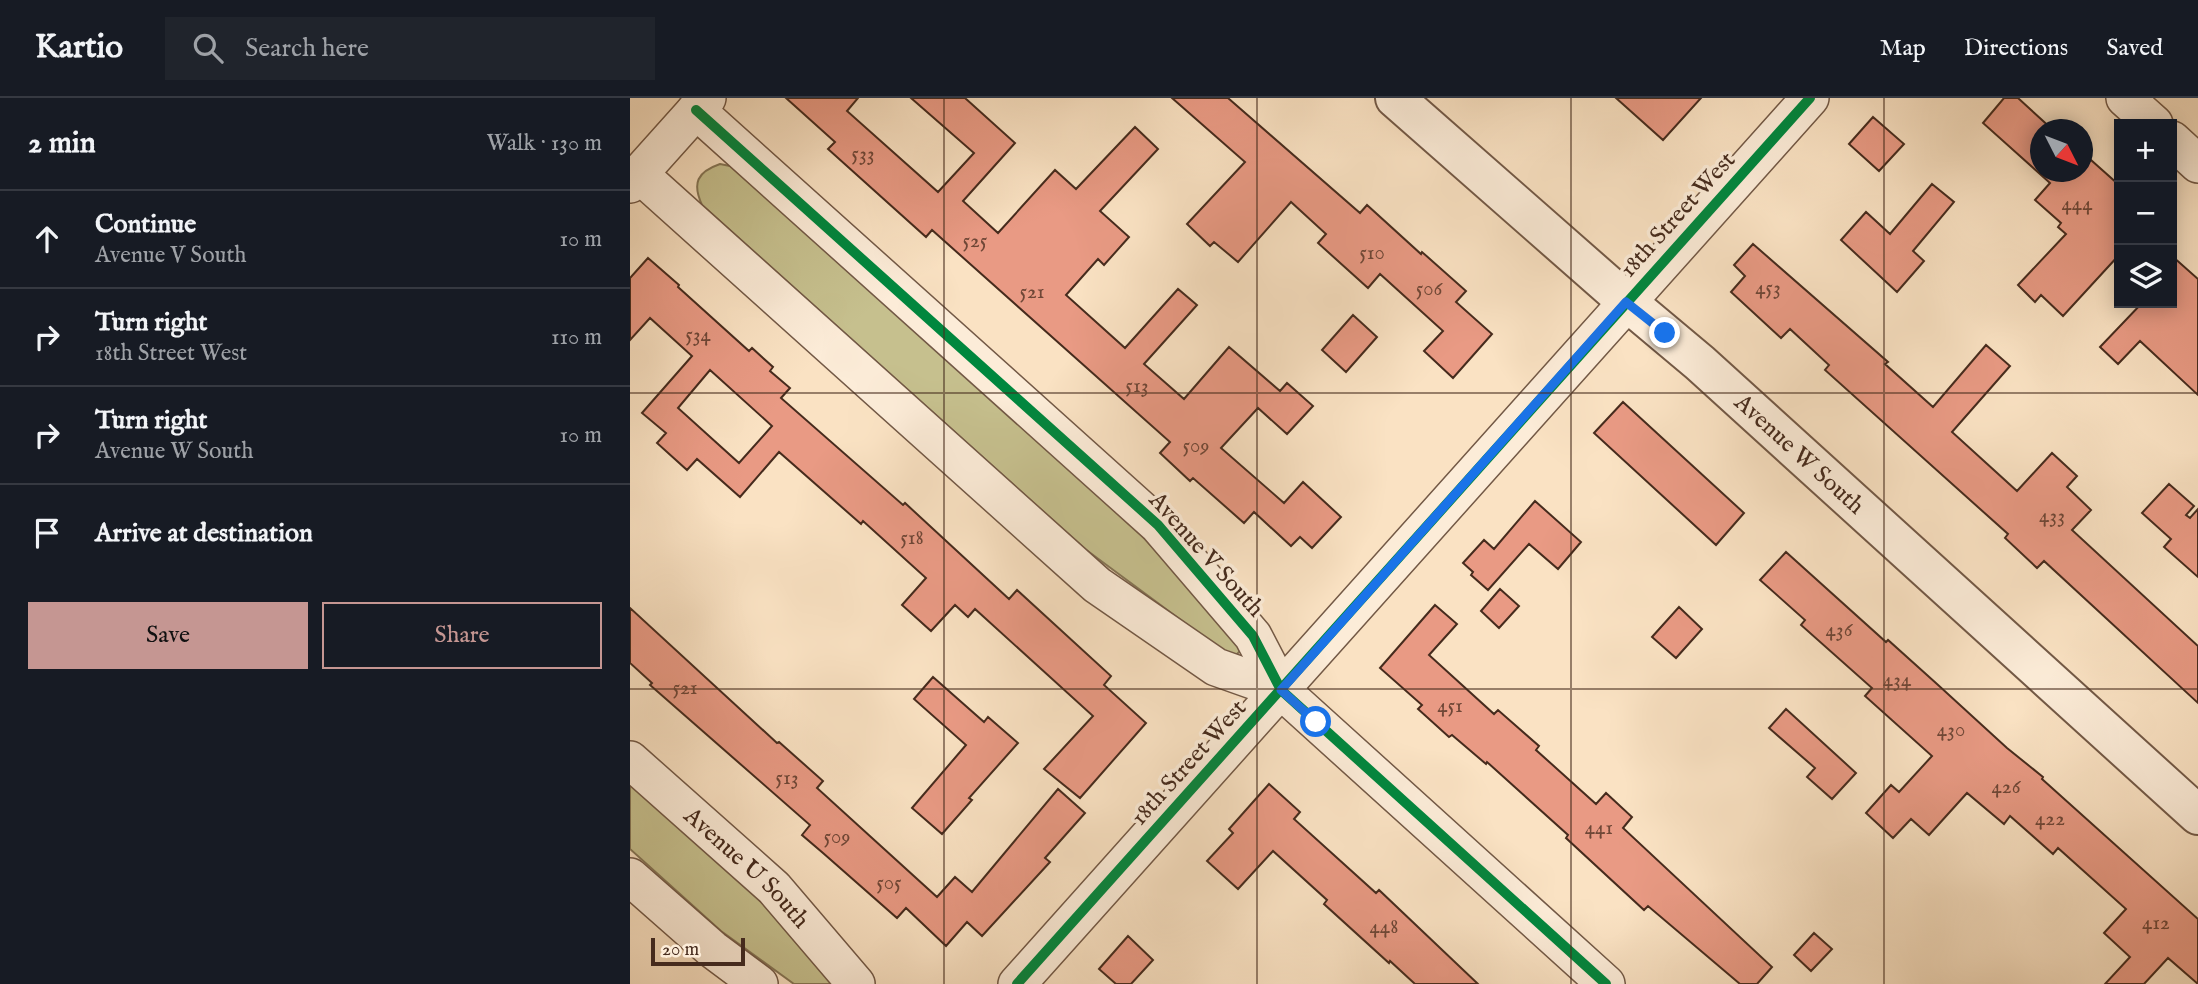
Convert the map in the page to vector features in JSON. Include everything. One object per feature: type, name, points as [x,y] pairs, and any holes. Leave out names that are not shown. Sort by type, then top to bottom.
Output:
[{"type":"street","name":"Avenue W South","points":[[1395,98],[1626,302],[1700,363],[2198,815]]},
{"type":"street","name":"18th Street West","points":[[1017,984],[1810,98]]},
{"type":"street","points":[[2125,98],[2148,119]]},
{"type":"street","points":[[634,179],[701,104]]},
{"type":"street","name":"Avenue V South","points":[[701,104],[1158,525],[1253,636],[1281,690],[1606,984]]},
{"type":"street","points":[[2177,145],[2198,164]]},
{"type":"street","name":"Avenue V South","points":[[634,179],[1097,584],[1216,667],[1281,690]]},
{"type":"street","name":"Avenue U South","points":[[630,760],[774,888],[856,984]]},
{"type":"street","points":[[630,877],[712,949],[759,984]]},
{"type":"shaded area","points":[[720,164],[735,167],[1102,492],[1240,643],[1240,651],[1235,656],[1228,655],[1085,549],[702,205],[697,190],[699,179],[706,171]]},
{"type":"shaded area","points":[[630,781],[750,890],[837,984],[794,984],[721,931],[630,849]]},
{"type":"building","points":[[786,98],[858,98],[847,111],[938,192],[974,153],[911,98],[965,98],[1015,143],[963,201],[998,233],[1055,170],[1076,189],[1135,127],[1158,149],[1100,211],[1129,237],[1104,265],[1098,259],[1066,295],[1125,348],[1178,289],[1197,305],[1144,364],[1184,399],[1229,347],[1280,391],[1287,383],[1313,406],[1287,434],[1258,408],[1221,448],[1284,503],[1303,482],[1341,517],[1312,548],[1300,537],[1291,546],[1254,512],[1244,523],[1193,478],[1190,481],[1160,453],[1170,442],[932,230],[926,237],[828,149],[835,142]]},
{"type":"building","points":[[1172,98],[1228,98],[1360,213],[1367,205],[1466,291],[1456,302],[1492,334],[1453,378],[1424,351],[1443,331],[1380,274],[1368,288],[1318,243],[1326,234],[1291,202],[1238,262],[1214,242],[1210,246],[1187,224],[1245,162]]},
{"type":"building","points":[[1616,98],[1701,98],[1663,140]]},
{"type":"building","points":[[2004,98],[2018,98],[2041,119],[2030,119],[2030,165],[1983,123]]},
{"type":"building","points":[[1873,117],[1904,144],[1879,171],[1849,144]]},
{"type":"building","points":[[2093,162],[2114,181],[2114,260],[2063,316],[2041,295],[2035,302],[2018,285],[2066,234],[2058,227],[2061,223],[2035,200],[2050,183],[2093,182]]},
{"type":"building","points":[[1932,184],[1954,202],[1913,251],[1924,261],[1897,292],[1841,240],[1866,212],[1890,234]]},
{"type":"building","points":[[1753,244],[1888,362],[1885,364],[1933,407],[1986,345],[2010,366],[1952,432],[2017,491],[2052,453],[2077,476],[2067,487],[2091,510],[2072,530],[2198,646],[2198,703],[2044,561],[2037,568],[2005,538],[2008,534],[1825,370],[1829,365],[1790,329],[1781,338],[1731,292],[1745,276],[1734,265]]},
{"type":"building","points":[[648,258],[749,351],[752,348],[773,367],[770,371],[790,388],[781,398],[903,505],[905,503],[1009,599],[1017,590],[1111,676],[1104,685],[1146,723],[1080,798],[1044,769],[1093,716],[975,609],[968,617],[955,605],[931,631],[902,605],[926,578],[863,521],[861,524],[779,452],[740,497],[697,459],[687,470],[657,443],[666,433],[642,413],[692,356],[650,318],[630,340],[630,278]],"holes":[[[710,370],[772,426],[739,463],[678,408]]]},
{"type":"building","points":[[2177,260],[2198,279],[2198,395],[2140,341],[2118,364],[2100,347],[2137,308],[2177,308]]},
{"type":"building","points":[[1353,315],[1377,337],[1346,372],[1322,350]]},
{"type":"building","points":[[1623,402],[1744,513],[1716,545],[1594,433]]},
{"type":"building","points":[[2169,484],[2194,506],[2186,515],[2190,518],[2198,509],[2198,577],[2164,547],[2171,539],[2142,513]]},
{"type":"building","points":[[1535,501],[1581,542],[1558,569],[1529,544],[1488,590],[1471,575],[1473,572],[1463,563],[1484,540],[1494,549]]},
{"type":"building","points":[[1786,552],[2043,777],[2042,779],[2198,919],[2198,984],[2168,958],[2144,984],[2105,984],[2130,957],[2104,933],[2126,909],[2058,848],[2053,854],[2010,816],[2004,824],[1967,793],[1929,835],[1911,819],[1893,838],[1866,813],[1891,785],[1899,792],[1932,756],[1865,696],[1872,688],[1801,625],[1805,620],[1760,580]]},
{"type":"building","points":[[1500,589],[1519,606],[1499,628],[1481,611]]},
{"type":"building","points":[[1435,605],[1457,624],[1429,655],[1494,714],[1498,710],[1539,746],[1536,750],[1596,804],[1606,793],[1632,817],[1623,828],[1772,967],[1757,984],[1740,984],[1648,906],[1644,910],[1566,838],[1568,835],[1487,762],[1486,764],[1452,735],[1449,737],[1418,709],[1422,705],[1380,668]]},
{"type":"building","points":[[1679,607],[1702,629],[1676,658],[1652,637]]},
{"type":"building","points":[[630,608],[777,743],[823,781],[817,788],[937,897],[955,877],[972,892],[1058,789],[1085,813],[1045,858],[1050,862],[982,936],[967,922],[946,946],[906,908],[897,918],[802,835],[810,825],[650,685],[652,683],[630,663]]},
{"type":"building","points":[[933,677],[984,722],[988,717],[1018,743],[969,798],[972,800],[942,834],[912,808],[966,745],[914,699]]},
{"type":"building","points":[[1786,709],[1856,773],[1832,799],[1807,777],[1815,768],[1769,728]]},
{"type":"building","points":[[1269,784],[1300,812],[1294,819],[1376,893],[1379,890],[1478,984],[1415,984],[1324,904],[1327,900],[1273,851],[1238,889],[1207,861],[1233,833],[1229,829]]},
{"type":"building","points":[[1814,933],[1832,949],[1811,971],[1794,955]]},
{"type":"building","points":[[1128,936],[1153,960],[1131,984],[1116,984],[1099,969]]},
{"type":"cycle path","points":[[1017,984],[1810,98]]},
{"type":"cycle path","points":[[696,110],[1158,525],[1253,636],[1281,690],[1606,984]]},
{"type":"route","points":[[1316,722],[1281,690],[1626,302],[1665,333]]}]
